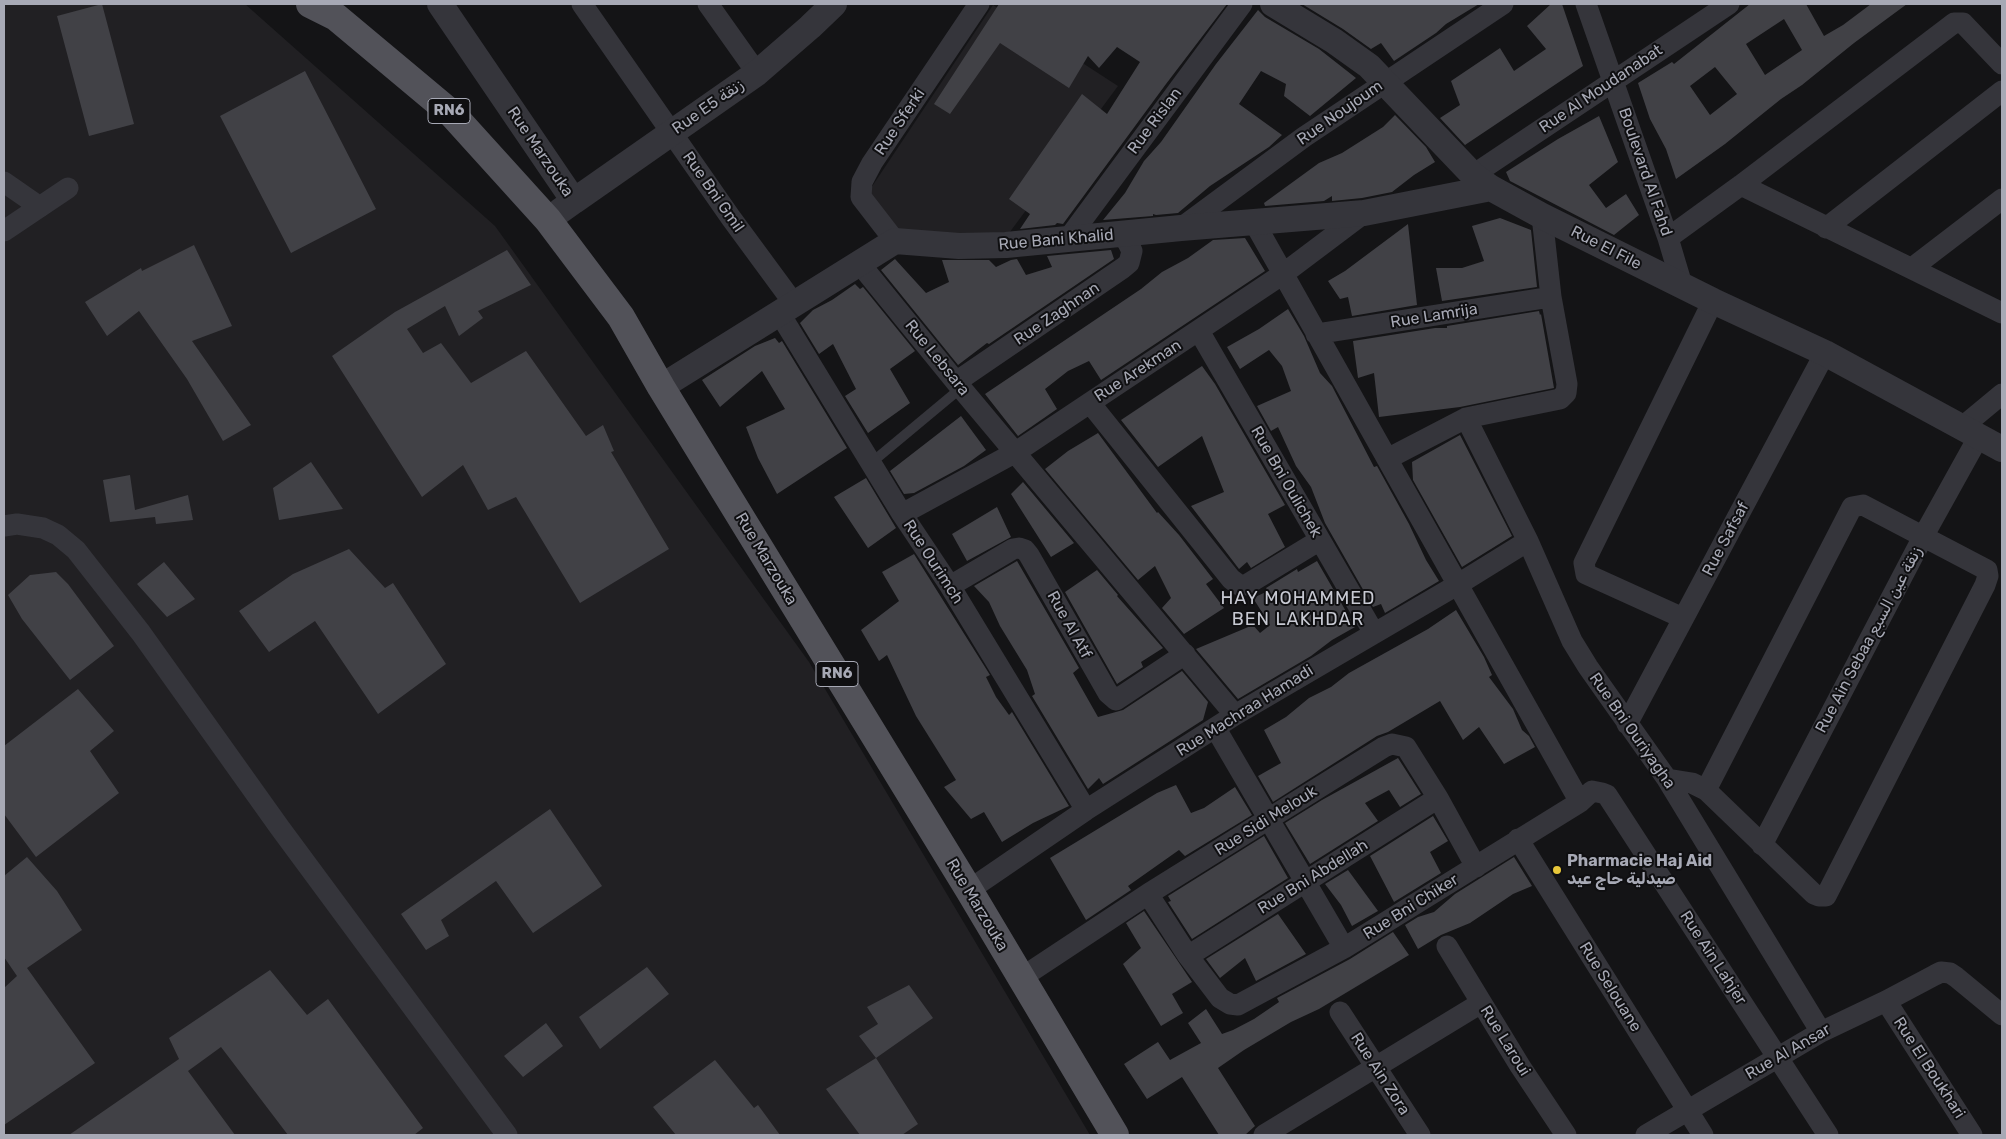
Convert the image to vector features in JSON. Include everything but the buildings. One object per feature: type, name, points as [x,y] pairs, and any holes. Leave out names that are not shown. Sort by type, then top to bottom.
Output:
[{"type":"main road","name":"RN6","points":[[310,4],[332,10],[452,114],[548,220]]},
{"type":"main road","name":"Rue Marzouka","points":[[548,220],[621,317],[660,387],[969,890],[1115,1135]]},
{"type":"street","name":"Rue Marzouka","points":[[440,4],[574,201],[548,220]]},
{"type":"street","name":"Rue Bni Gmil","points":[[582,4],[730,218],[788,310]]},
{"type":"street","points":[[708,4],[756,73]]},
{"type":"street","name":"Rue E5 زنقة","points":[[574,201],[756,73],[834,4]]},
{"type":"street","name":"Rue Sferki","points":[[895,241],[861,196],[862,182],[872,162],[979,4]]},
{"type":"street","name":"Rue Rislan","points":[[1068,239],[1242,4]]},
{"type":"street","name":"Rue El File","points":[[1273,4],[1345,48],[1370,66],[1482,182],[1542,216],[1713,301],[1825,353],[2002,449]]},
{"type":"street","name":"Rue Noujoum","points":[[1181,228],[1304,137],[1503,4]]},
{"type":"street","name":"Boulevard Al Fahd","points":[[1586,4],[1668,238],[1682,285]]},
{"type":"street","name":"Rue Al Moudanabat","points":[[1482,182],[1614,80],[1729,4]]},
{"type":"street","points":[[1668,238],[1954,23],[1963,22],[2002,64]]},
{"type":"street","points":[[1826,228],[2002,91]]},
{"type":"street","points":[[4,182],[40,207]]},
{"type":"street","name":"Rue Bani Khalid","points":[[895,241],[958,246],[1006,245],[1364,213],[1482,182]]},
{"type":"street","points":[[1740,185],[1912,268],[2002,314]]},
{"type":"street","points":[[4,232],[68,188]]},
{"type":"street","points":[[1912,268],[2002,199]]},
{"type":"street","name":"Rue Arekman","points":[[902,514],[1016,452],[1283,274],[1364,213]]},
{"type":"street","points":[[1387,459],[1466,418],[1564,396],[1567,384],[1551,298],[1542,216]]},
{"type":"street","points":[[1254,222],[1457,585],[1586,797]]},
{"type":"street","name":"Rue Zaghnan","points":[[959,385],[1124,268],[1132,251],[1127,241],[1120,234]]},
{"type":"street","points":[[660,387],[788,310],[895,241]]},
{"type":"street","name":"Rue Lebsara","points":[[860,264],[1235,715]]},
{"type":"street","name":"Rue Lamrija","points":[[1316,334],[1551,298]]},
{"type":"street","points":[[1683,618],[1586,574],[1584,563],[1713,301]]},
{"type":"street","name":"Rue Ourimch","points":[[788,310],[871,462],[902,514],[950,586],[1086,810]]},
{"type":"street","name":"Rue Bni Oulichek","points":[[1199,331],[1374,633]]},
{"type":"street","name":"Rue Safsaf","points":[[1628,724],[1825,353]]},
{"type":"street","name":"Rue Ain Sebaa زنقة عين السبع","points":[[1762,845],[1924,535],[1970,432],[2002,394]]},
{"type":"street","points":[[1090,403],[1231,579],[1239,585],[1246,586],[1320,540]]},
{"type":"street","name":"Rue Bni Ouriyagha","points":[[1466,418],[1528,541],[1572,640],[1667,779],[1821,1032]]},
{"type":"street","points":[[1667,779],[1692,783],[1706,790],[1814,894],[1826,896],[1987,581],[1988,573],[1985,568],[1863,505],[1856,505],[1850,509],[1706,790]]},
{"type":"street","points":[[4,526],[17,524],[43,528],[58,535],[76,550],[141,633],[280,828],[507,1135]]},
{"type":"street","name":"Rue Machraa Hamadi","points":[[969,890],[1086,810],[1235,715],[1457,585],[1528,541]]},
{"type":"street","name":"Rue Al Atf","points":[[950,586],[1013,549],[1020,548],[1025,550],[1108,693],[1116,700],[1185,654]]},
{"type":"street","points":[[1216,728],[1344,948]]},
{"type":"street","name":"Rue Sidi Melouk","points":[[1021,978],[1148,894],[1384,747],[1392,744],[1406,746],[1438,798]]},
{"type":"street","name":"Rue Ain Lahjer","points":[[1586,797],[1598,791],[1607,795],[1828,1135]]},
{"type":"street","name":"Rue Bni Chiker","points":[[1188,956],[1220,998],[1230,1004],[1238,1005],[1344,948],[1586,797]]},
{"type":"street","points":[[1438,798],[1476,867]]},
{"type":"street","name":"Rue Bni Abdellah","points":[[1188,956],[1438,798]]},
{"type":"street","name":"Rue Selouane","points":[[1518,839],[1703,1135]]},
{"type":"street","points":[[1148,894],[1188,956]]},
{"type":"street","name":"Rue Laroui","points":[[1447,946],[1481,1003],[1566,1135]]},
{"type":"street","name":"Rue Al Ansar","points":[[1646,1135],[1821,1032],[1942,972],[1950,973],[1956,977],[2002,1014]]},
{"type":"street","name":"Rue El Boukhari","points":[[1886,1001],[1972,1135]]},
{"type":"street","points":[[1266,1135],[1481,1003]]},
{"type":"street","name":"Rue Ain Zora","points":[[1340,1012],[1420,1135]]},
{"type":"lane","points":[[871,462],[959,385]]},
{"type":"shaded area","points":[[4,4],[245,4],[495,226],[809,662],[1090,1135],[4,1135]]},
{"type":"shaded area","points":[[993,5],[1118,86],[1001,244],[898,232],[867,194]]},
{"type":"place","name":"Pharmacie Haj Aid صيدلية حاج عيد","points":[[1557,870]]},
{"type":"district","name":"HAY MOHAMMED BEN LAKHDAR","points":[[1298,609]]}]
